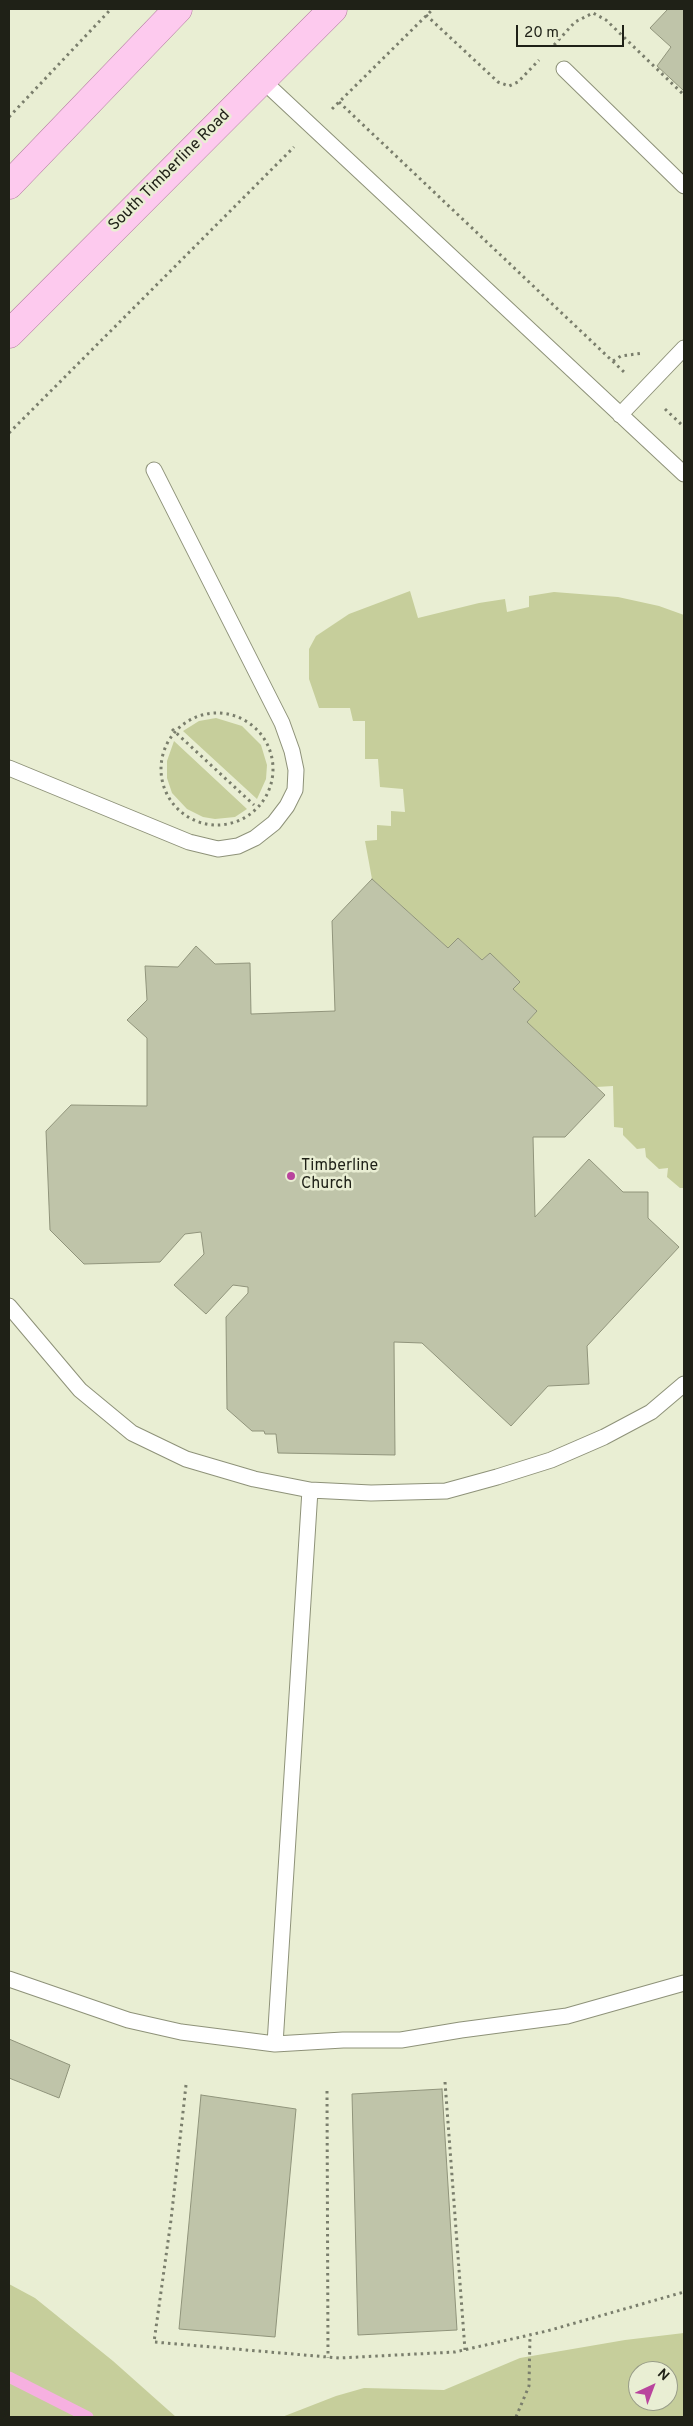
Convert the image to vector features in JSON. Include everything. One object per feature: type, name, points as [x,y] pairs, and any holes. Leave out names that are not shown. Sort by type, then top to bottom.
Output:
[{"type":"main road","points":[[9,185],[178,9]]},
{"type":"main road","name":"South Timberline Road","points":[[9,334],[333,9]]},
{"type":"lane","points":[[564,69],[684,186]]},
{"type":"lane","points":[[261,80],[684,474]]},
{"type":"lane","points":[[620,415],[684,348]]},
{"type":"lane","points":[[9,768],[189,842],[218,849],[238,846],[255,838],[274,823],[295,790],[294,760],[282,723],[154,470]]},
{"type":"lane","points":[[9,1306],[80,1390],[132,1433],[186,1459],[254,1479],[310,1490],[371,1494],[446,1491],[497,1477],[551,1460],[604,1437],[651,1412],[684,1384]]},
{"type":"lane","points":[[275,2044],[310,1490]]},
{"type":"lane","points":[[9,1979],[128,2020],[181,2032],[275,2044],[343,2040],[401,2040],[567,2016],[684,1983]]},
{"type":"path","points":[[9,117],[111,9]]},
{"type":"path","points":[[9,433],[433,9]]},
{"type":"path","points":[[339,102],[626,375]]},
{"type":"path","points":[[665,409],[684,428]]},
{"type":"path","points":[[214,714],[234,716],[250,724],[268,746],[273,767],[270,789],[259,809],[241,820],[220,826],[198,822],[178,809],[166,793],[161,772],[164,750],[174,730],[195,718],[214,714]]},
{"type":"path","points":[[174,730],[259,809]]},
{"type":"path","points":[[445,2082],[464,2350]]},
{"type":"path","points":[[186,2085],[171,2220],[154,2342],[328,2358],[464,2350],[530,2335],[684,2292]]},
{"type":"path","points":[[327,2091],[328,2358]]},
{"type":"path","points":[[516,2417],[529,2386],[530,2335]]},
{"type":"green space","points":[[410,591],[418,618],[479,603],[505,599],[507,612],[529,607],[529,596],[554,592],[618,597],[659,606],[684,615],[684,1188],[680,1188],[667,1177],[668,1168],[659,1169],[646,1157],[645,1148],[637,1149],[623,1135],[623,1128],[614,1127],[613,1086],[596,1087],[527,1022],[537,1011],[513,989],[520,982],[490,954],[482,960],[458,938],[448,948],[372,879],[365,841],[377,840],[377,825],[391,826],[391,811],[405,812],[403,789],[380,787],[378,759],[365,759],[365,721],[353,721],[350,708],[319,708],[309,679],[309,649],[316,636],[349,614]]},
{"type":"green space","points":[[216,718],[242,726],[261,745],[267,765],[266,779],[257,799],[183,731],[199,721]]},
{"type":"green space","points":[[174,741],[247,809],[235,817],[215,819],[203,817],[187,809],[172,793],[167,778],[167,761]]},
{"type":"green space","points":[[9,2284],[35,2298],[113,2361],[176,2417],[9,2417]]},
{"type":"green space","points":[[684,2333],[684,2417],[282,2417],[336,2396],[364,2388],[444,2390],[520,2358],[625,2340]]},
{"type":"building","points":[[668,9],[684,9],[684,91],[657,66],[671,47],[650,28]]},
{"type":"building","name":"Timberline Church","points":[[372,879],[448,948],[458,938],[482,960],[490,953],[520,982],[513,989],[537,1011],[527,1022],[605,1095],[565,1137],[533,1137],[535,1217],[589,1159],[623,1192],[648,1192],[648,1218],[679,1247],[587,1346],[589,1384],[548,1386],[511,1426],[422,1343],[394,1342],[395,1455],[278,1453],[276,1434],[252,1431],[227,1409],[226,1317],[248,1293],[248,1287],[233,1285],[206,1314],[174,1285],[204,1254],[201,1232],[185,1234],[160,1262],[84,1264],[50,1230],[46,1131],[71,1105],[147,1106],[147,1038],[127,1020],[147,1000],[145,966],[178,967],[196,946],[215,964],[250,963],[251,1014],[335,1011],[332,921]]},
{"type":"building","points":[[9,2039],[70,2065],[59,2098],[9,2078]]},
{"type":"building","points":[[442,2089],[457,2330],[358,2335],[352,2094]]},
{"type":"building","points":[[201,2095],[296,2109],[275,2337],[179,2329]]},
{"type":"waterway","points":[[9,2377],[88,2417]]},
{"type":"place","name":"Timberline Church","points":[[291,1176]]}]
